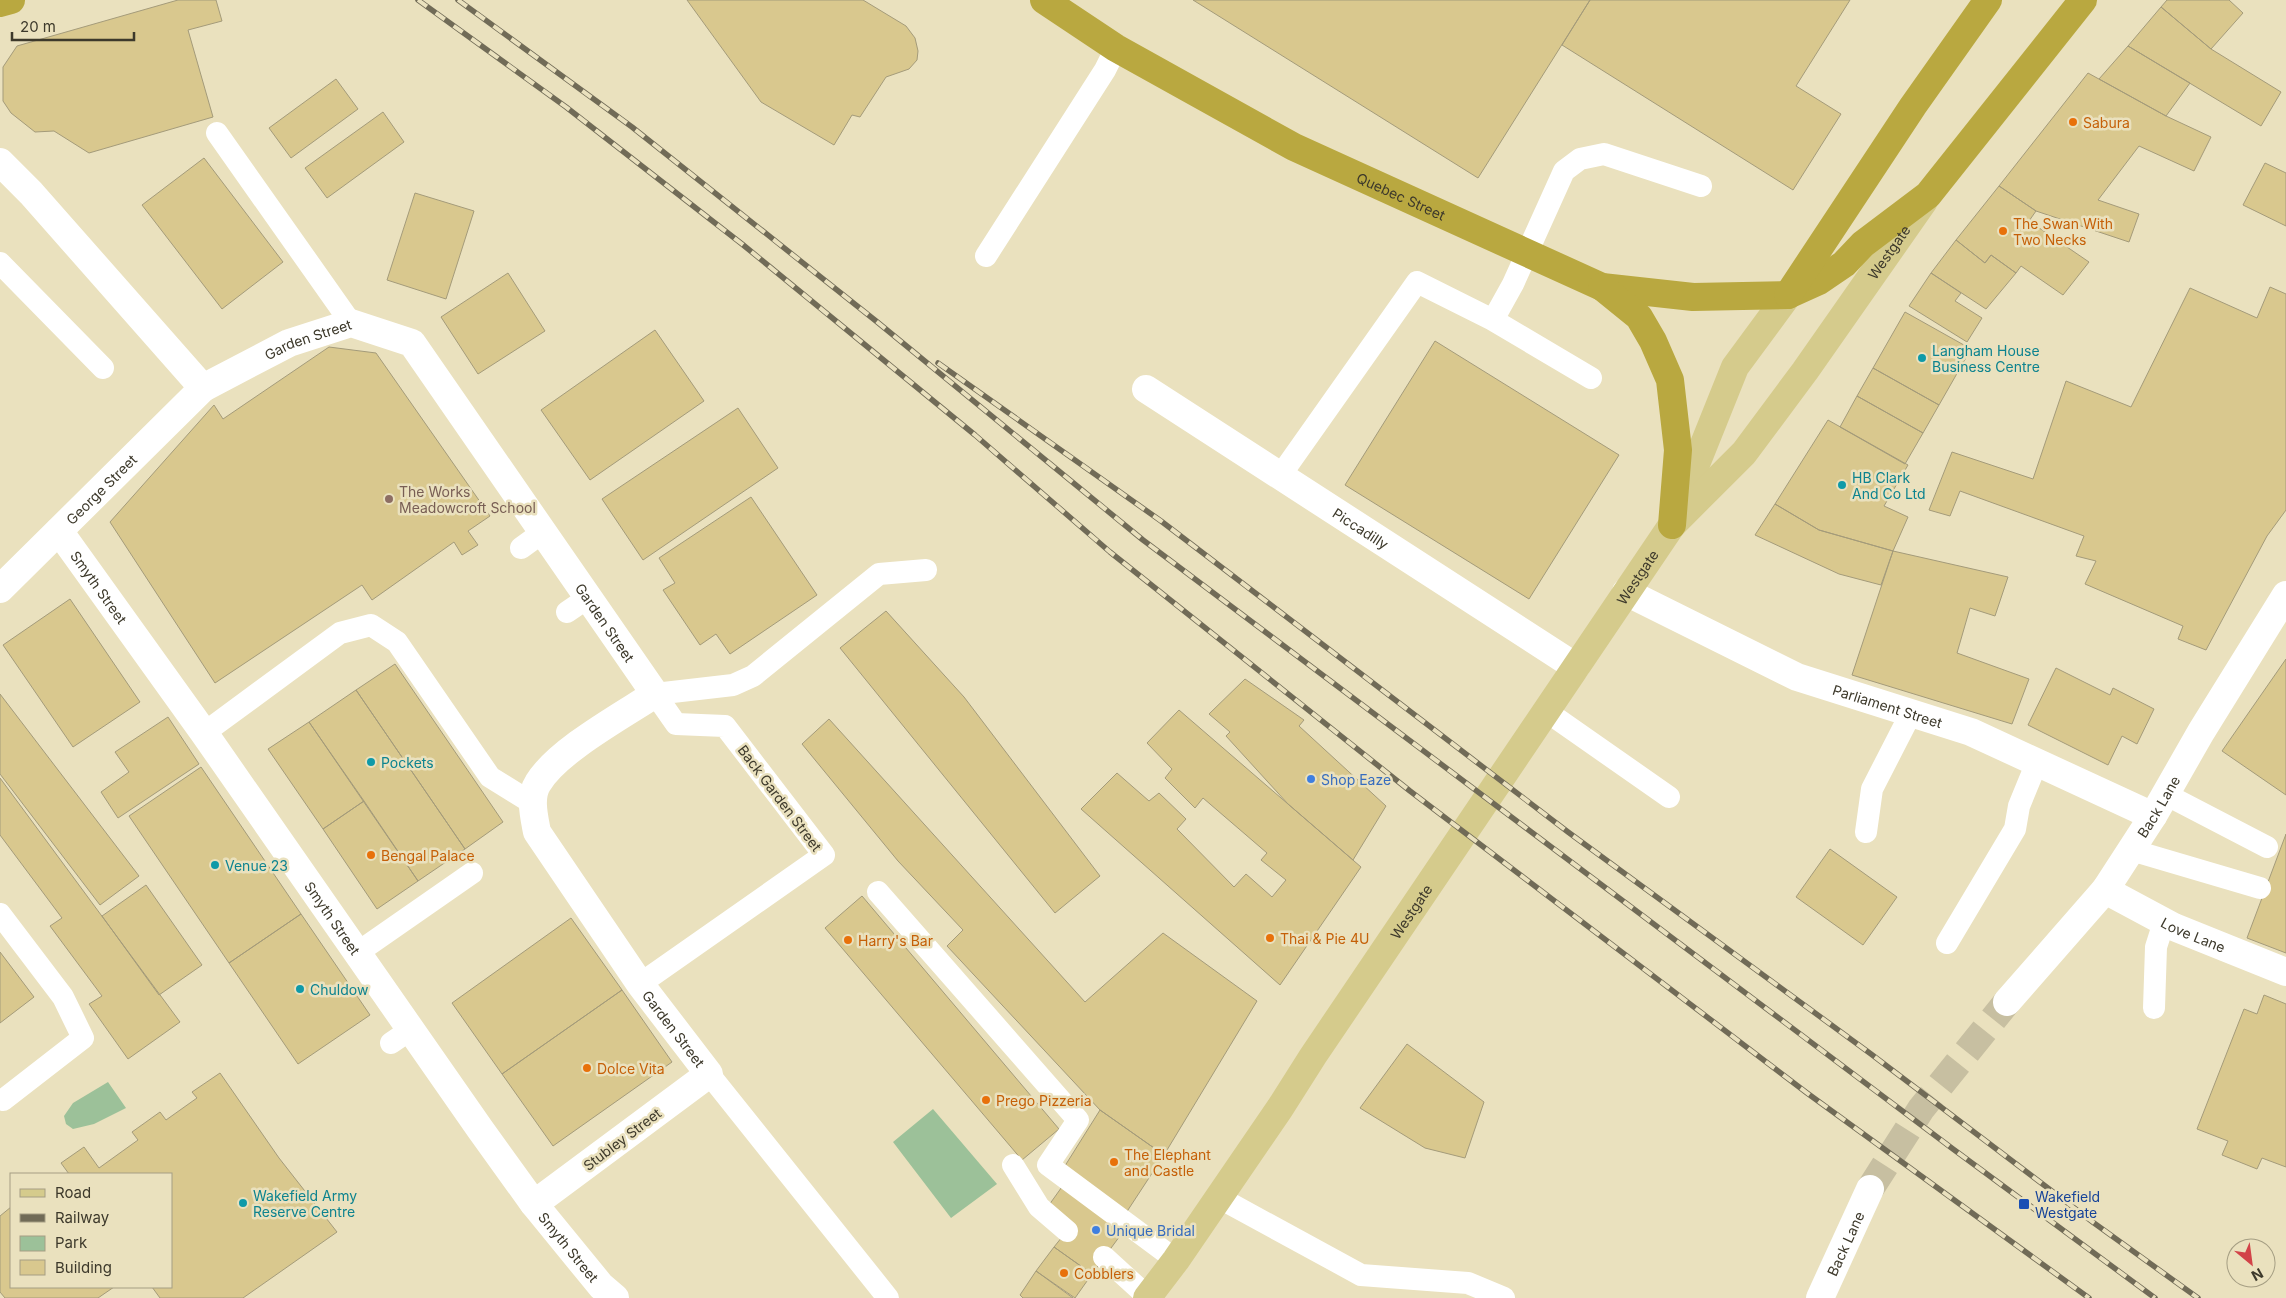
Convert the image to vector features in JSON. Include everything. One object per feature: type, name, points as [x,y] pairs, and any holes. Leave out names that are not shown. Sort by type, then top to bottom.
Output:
[{"type":"highway","points":[[0,3],[11,0]]},
{"type":"highway","name":"Quebec Street","points":[[1044,0],[1116,48],[1294,147],[1602,287],[1693,297],[1788,295]]},
{"type":"highway","name":"Westgate","points":[[1788,295],[1913,106],[1988,0]]},
{"type":"highway","name":"Westgate","points":[[1928,196],[2082,0]]},
{"type":"highway","points":[[1788,295],[1819,281],[1838,268],[1863,244],[1928,196]]},
{"type":"highway","points":[[1602,287],[1639,317],[1653,341],[1670,380],[1678,450],[1672,524]]},
{"type":"main road","name":"Westgate","points":[[1148,1298],[1280,1108],[1313,1056],[1672,524],[1744,453],[1805,371],[1928,196]]},
{"type":"main road","name":"Westgate","points":[[1672,524],[1735,367],[1788,295]]},
{"type":"main road","points":[[1167,1298],[1176,1260]]},
{"type":"street","points":[[0,162],[31,193],[203,388]]},
{"type":"street","name":"Garden Street","points":[[203,388],[289,343],[351,323],[412,343],[543,532],[578,605],[655,694],[557,759],[537,784],[532,803],[537,832],[640,984],[709,1074]]},
{"type":"street","name":"George Street","points":[[0,589],[203,388]]},
{"type":"street","name":"Piccadilly","points":[[1146,389],[1576,667]]},
{"type":"street","name":"Smyth Street","points":[[59,531],[204,733],[357,953],[401,1036],[534,1204],[602,1294]]},
{"type":"street","name":"Parliament Street","points":[[1626,592],[1797,677],[1971,732],[2038,762],[2159,805]]},
{"type":"street","name":"Back Lane","points":[[2007,1002],[2105,890],[2159,805],[2286,595]]},
{"type":"street","name":"Love Lane","points":[[2105,890],[2164,922],[2286,972]]},
{"type":"street","name":"Stubley Street","points":[[534,1204],[709,1074]]},
{"type":"street","name":"Back Lane","points":[[1820,1298],[1870,1189]]},
{"type":"lane","points":[[986,256],[1105,70],[1116,48]]},
{"type":"lane","points":[[217,133],[351,323]]},
{"type":"lane","points":[[1493,320],[1527,254],[1564,171],[1580,159],[1604,154],[1701,186]]},
{"type":"lane","points":[[0,264],[103,368]]},
{"type":"lane","points":[[1280,476],[1417,282],[1493,320],[1592,378]]},
{"type":"lane","points":[[521,548],[543,532]]},
{"type":"lane","points":[[655,694],[733,685],[753,676],[879,574],[926,570]]},
{"type":"lane","points":[[204,733],[340,633],[371,625],[397,642],[490,777],[532,803]]},
{"type":"lane","name":"Back Garden Street","points":[[640,984],[824,855],[725,726],[675,731],[655,694]]},
{"type":"lane","points":[[1546,712],[1669,797]]},
{"type":"lane","points":[[1866,832],[1872,789],[1893,745],[1911,714]]},
{"type":"lane","points":[[1947,943],[2015,829],[2019,806],[2038,762]]},
{"type":"lane","points":[[2159,805],[2267,847]]},
{"type":"lane","points":[[2131,850],[2260,888]]},
{"type":"lane","points":[[357,953],[472,873]]},
{"type":"lane","points":[[878,892],[1078,1120],[1048,1165],[1176,1260]]},
{"type":"lane","points":[[0,914],[63,997],[83,1038],[4,1100]]},
{"type":"lane","points":[[2154,1008],[2156,947],[2164,922]]},
{"type":"lane","name":"Garden Street","points":[[709,1074],[888,1298]]},
{"type":"lane","points":[[1016,1182],[1039,1207],[1067,1231]]},
{"type":"lane","points":[[1218,1197],[1362,1275],[1468,1283],[1504,1298]]},
{"type":"lane","points":[[1104,1257],[1148,1298]]},
{"type":"green space","points":[[108,1082],[126,1108],[94,1124],[73,1129],[66,1124],[64,1116],[73,1103]]},
{"type":"green space","points":[[933,1109],[997,1184],[951,1218],[893,1142]]},
{"type":"building","points":[[178,0],[216,0],[222,21],[188,30],[213,117],[89,153],[54,131],[35,132],[11,113],[3,101],[3,67],[17,46]]},
{"type":"building","points":[[687,0],[863,0],[906,26],[915,38],[918,51],[917,60],[909,69],[886,77],[860,117],[852,115],[834,145],[761,102]]},
{"type":"building","points":[[1193,0],[1590,0],[1478,178]]},
{"type":"building","points":[[1590,0],[1850,0],[1796,86],[1841,114],[1793,190],[1562,45]]},
{"type":"building","points":[[2167,0],[2229,0],[2243,13],[2211,49],[2161,7]]},
{"type":"building","points":[[2161,7],[2211,49],[2281,92],[2261,126],[2128,46]]},
{"type":"building","points":[[2128,46],[2190,83],[2166,116],[2099,79]]},
{"type":"building","points":[[2088,73],[2166,116],[2211,137],[2194,171],[2139,146],[2098,200],[2139,214],[2129,242],[2036,211],[1999,186]]},
{"type":"building","points":[[336,79],[358,109],[291,158],[269,128]]},
{"type":"building","points":[[383,112],[404,142],[327,198],[305,168]]},
{"type":"building","points":[[204,158],[283,262],[222,309],[142,205]]},
{"type":"building","points":[[2265,163],[2286,173],[2286,226],[2243,205]]},
{"type":"building","name":"The Swan With Two Necks","points":[[1999,186],[2036,211],[2029,221],[2089,262],[2063,295],[2021,266],[2016,273],[1991,255],[1985,263],[1956,240]]},
{"type":"building","points":[[415,193],[474,211],[446,299],[387,280]]},
{"type":"building","points":[[1956,240],[1985,263],[1991,255],[2016,273],[1986,309],[1931,273]]},
{"type":"building","points":[[508,273],[545,331],[478,374],[441,317]]},
{"type":"building","points":[[1931,273],[1961,293],[1955,301],[1982,318],[1967,342],[1909,306]]},
{"type":"building","points":[[2270,287],[2286,294],[2286,510],[2267,536],[2206,650],[2178,639],[2183,626],[2085,584],[2096,561],[2076,556],[2084,536],[1960,491],[1950,516],[1929,510],[1952,452],[2033,479],[2066,381],[2131,407],[2190,288],[2257,318]]},
{"type":"building","name":"Langham House Business Centre","points":[[1905,312],[1971,349],[1939,405],[1873,368]]},
{"type":"building","points":[[655,330],[704,401],[590,480],[541,410]]},
{"type":"building","points":[[1435,341],[1619,455],[1529,599],[1345,485]]},
{"type":"building","points":[[329,347],[376,353],[490,516],[468,531],[478,545],[462,555],[454,542],[372,600],[362,585],[215,683],[110,522],[214,405],[223,419]]},
{"type":"building","points":[[1873,368],[1939,405],[1923,433],[1857,396]]},
{"type":"building","points":[[1857,396],[1923,433],[1905,464],[1840,427]]},
{"type":"building","points":[[738,408],[778,468],[643,560],[602,499]]},
{"type":"building","name":"HB Clark And Co Ltd","points":[[1828,420],[1908,465],[1884,506],[1908,517],[1893,551],[1819,530],[1775,504]]},
{"type":"building","points":[[751,497],[817,595],[730,654],[716,634],[700,645],[663,590],[675,583],[659,558]]},
{"type":"building","points":[[1775,504],[1819,530],[1893,551],[1881,585],[1839,574],[1755,535]]},
{"type":"building","points":[[1893,551],[2008,577],[1995,616],[1970,608],[1957,653],[2029,679],[2012,724],[1852,675]]},
{"type":"building","points":[[70,599],[140,702],[73,747],[3,645]]},
{"type":"building","points":[[886,611],[964,697],[1100,876],[1055,913],[840,648]]},
{"type":"building","points":[[2286,659],[2286,795],[2222,751]]},
{"type":"building","points":[[395,664],[503,822],[465,849],[356,690]]},
{"type":"building","points":[[2056,668],[2110,695],[2113,688],[2154,709],[2137,744],[2122,736],[2108,765],[2028,725]]},
{"type":"building","name":"Shop Eaze","points":[[1245,679],[1304,720],[1299,726],[1386,806],[1353,860],[1288,804],[1226,736],[1230,732],[1209,714]]},
{"type":"building","name":"Pockets","points":[[356,690],[465,849],[418,881],[309,722]]},
{"type":"building","points":[[0,694],[139,876],[100,905],[0,774]]},
{"type":"building","points":[[1179,710],[1361,867],[1280,985],[1081,809],[1117,773],[1149,801],[1159,793],[1186,819],[1177,829],[1234,887],[1246,874],[1272,897],[1286,880],[1261,860],[1267,853],[1203,798],[1195,808],[1165,778],[1172,769],[1147,743]]},
{"type":"building","points":[[168,717],[199,764],[118,818],[101,792],[129,772],[115,752]]},
{"type":"building","points":[[829,719],[1085,1002],[1163,933],[1257,1001],[1164,1155],[1100,1110],[947,946],[963,930],[898,861],[802,744]]},
{"type":"building","points":[[309,722],[364,801],[323,829],[268,749]]},
{"type":"building","name":"Venue 23","points":[[201,767],[301,914],[229,963],[129,816]]},
{"type":"building","points":[[0,778],[180,1022],[128,1059],[89,1004],[102,996],[50,926],[62,918],[0,835]]},
{"type":"building","name":"Bengal Palace","points":[[364,801],[418,881],[377,909],[323,829]]},
{"type":"building","points":[[2286,834],[2286,953],[2247,938]]},
{"type":"building","points":[[1830,849],[1897,897],[1863,945],[1796,897]]},
{"type":"building","points":[[146,885],[202,965],[159,995],[102,916]]},
{"type":"building","points":[[862,896],[1059,1129],[1022,1160],[825,928]]},
{"type":"building","name":"Chuldow","points":[[301,914],[370,1015],[298,1064],[229,963]]},
{"type":"building","points":[[571,918],[622,990],[502,1074],[452,1003]]},
{"type":"building","points":[[0,952],[34,997],[0,1023]]},
{"type":"building","name":"Dolce Vita","points":[[622,990],[672,1062],[553,1146],[502,1074]]},
{"type":"building","points":[[2264,995],[2286,1004],[2286,1167],[2262,1158],[2257,1169],[2222,1155],[2228,1141],[2197,1129],[2244,1009],[2257,1014]]},
{"type":"building","points":[[1407,1044],[1484,1102],[1465,1158],[1425,1148],[1360,1108]]},
{"type":"building","name":"Wakefield Army Reserve Centre","points":[[220,1073],[279,1158],[337,1232],[243,1298],[160,1298],[153,1288],[172,1288],[172,1173],[68,1173],[61,1163],[84,1147],[99,1168],[138,1140],[132,1132],[160,1112],[166,1120],[197,1098],[192,1092]]},
{"type":"building","name":"The Elephant and Castle","points":[[1100,1110],[1164,1155],[1126,1213],[1063,1169]]},
{"type":"building","name":"Unique Bridal","points":[[1064,1184],[1125,1229],[1092,1274],[1054,1247],[1062,1237],[1049,1205]]},
{"type":"building","points":[[10,1208],[10,1288],[113,1288],[98,1298],[5,1298],[0,1292],[0,1216]]},
{"type":"building","name":"Cobblers","points":[[1054,1247],[1092,1274],[1075,1298],[1036,1271]]},
{"type":"building","points":[[1036,1271],[1073,1298],[1023,1298],[1020,1295]]},
{"type":"tunnel","points":[[1870,1189],[1921,1109],[2007,1002]]},
{"type":"railway","points":[[418,0],[566,107],[742,244],[975,435],[1110,552],[1410,791],[1807,1093],[2089,1298]]},
{"type":"railway","points":[[458,0],[632,127],[876,321],[1143,540],[1953,1149],[2155,1298]]},
{"type":"railway","points":[[938,363],[1161,521],[1568,832],[1871,1054],[2094,1223],[2198,1298]]},
{"type":"place","name":"Sabura","points":[[2073,122]]},
{"type":"place","name":"The Swan With Two Necks","points":[[2003,231]]},
{"type":"place","name":"Langham House Business Centre","points":[[1922,358]]},
{"type":"place","name":"HB Clark And Co Ltd","points":[[1842,485]]},
{"type":"place","name":"The Works Meadowcroft School","points":[[389,499]]},
{"type":"place","name":"Pockets","points":[[371,762]]},
{"type":"place","name":"Shop Eaze","points":[[1311,779]]},
{"type":"place","name":"Bengal Palace","points":[[371,855]]},
{"type":"place","name":"Venue 23","points":[[215,865]]},
{"type":"place","name":"Thai & Pie 4U","points":[[1270,938]]},
{"type":"place","name":"Harry's Bar","points":[[848,940]]},
{"type":"place","name":"Chuldow","points":[[300,989]]},
{"type":"place","name":"Dolce Vita","points":[[587,1068]]},
{"type":"place","name":"Prego Pizzeria","points":[[986,1100]]},
{"type":"place","name":"The Elephant and Castle","points":[[1114,1162]]},
{"type":"place","name":"Wakefield Army Reserve Centre","points":[[243,1203]]},
{"type":"place","name":"Wakefield Westgate","points":[[2024,1204]]},
{"type":"place","name":"Unique Bridal","points":[[1096,1230]]},
{"type":"place","name":"Cobblers","points":[[1064,1273]]}]
